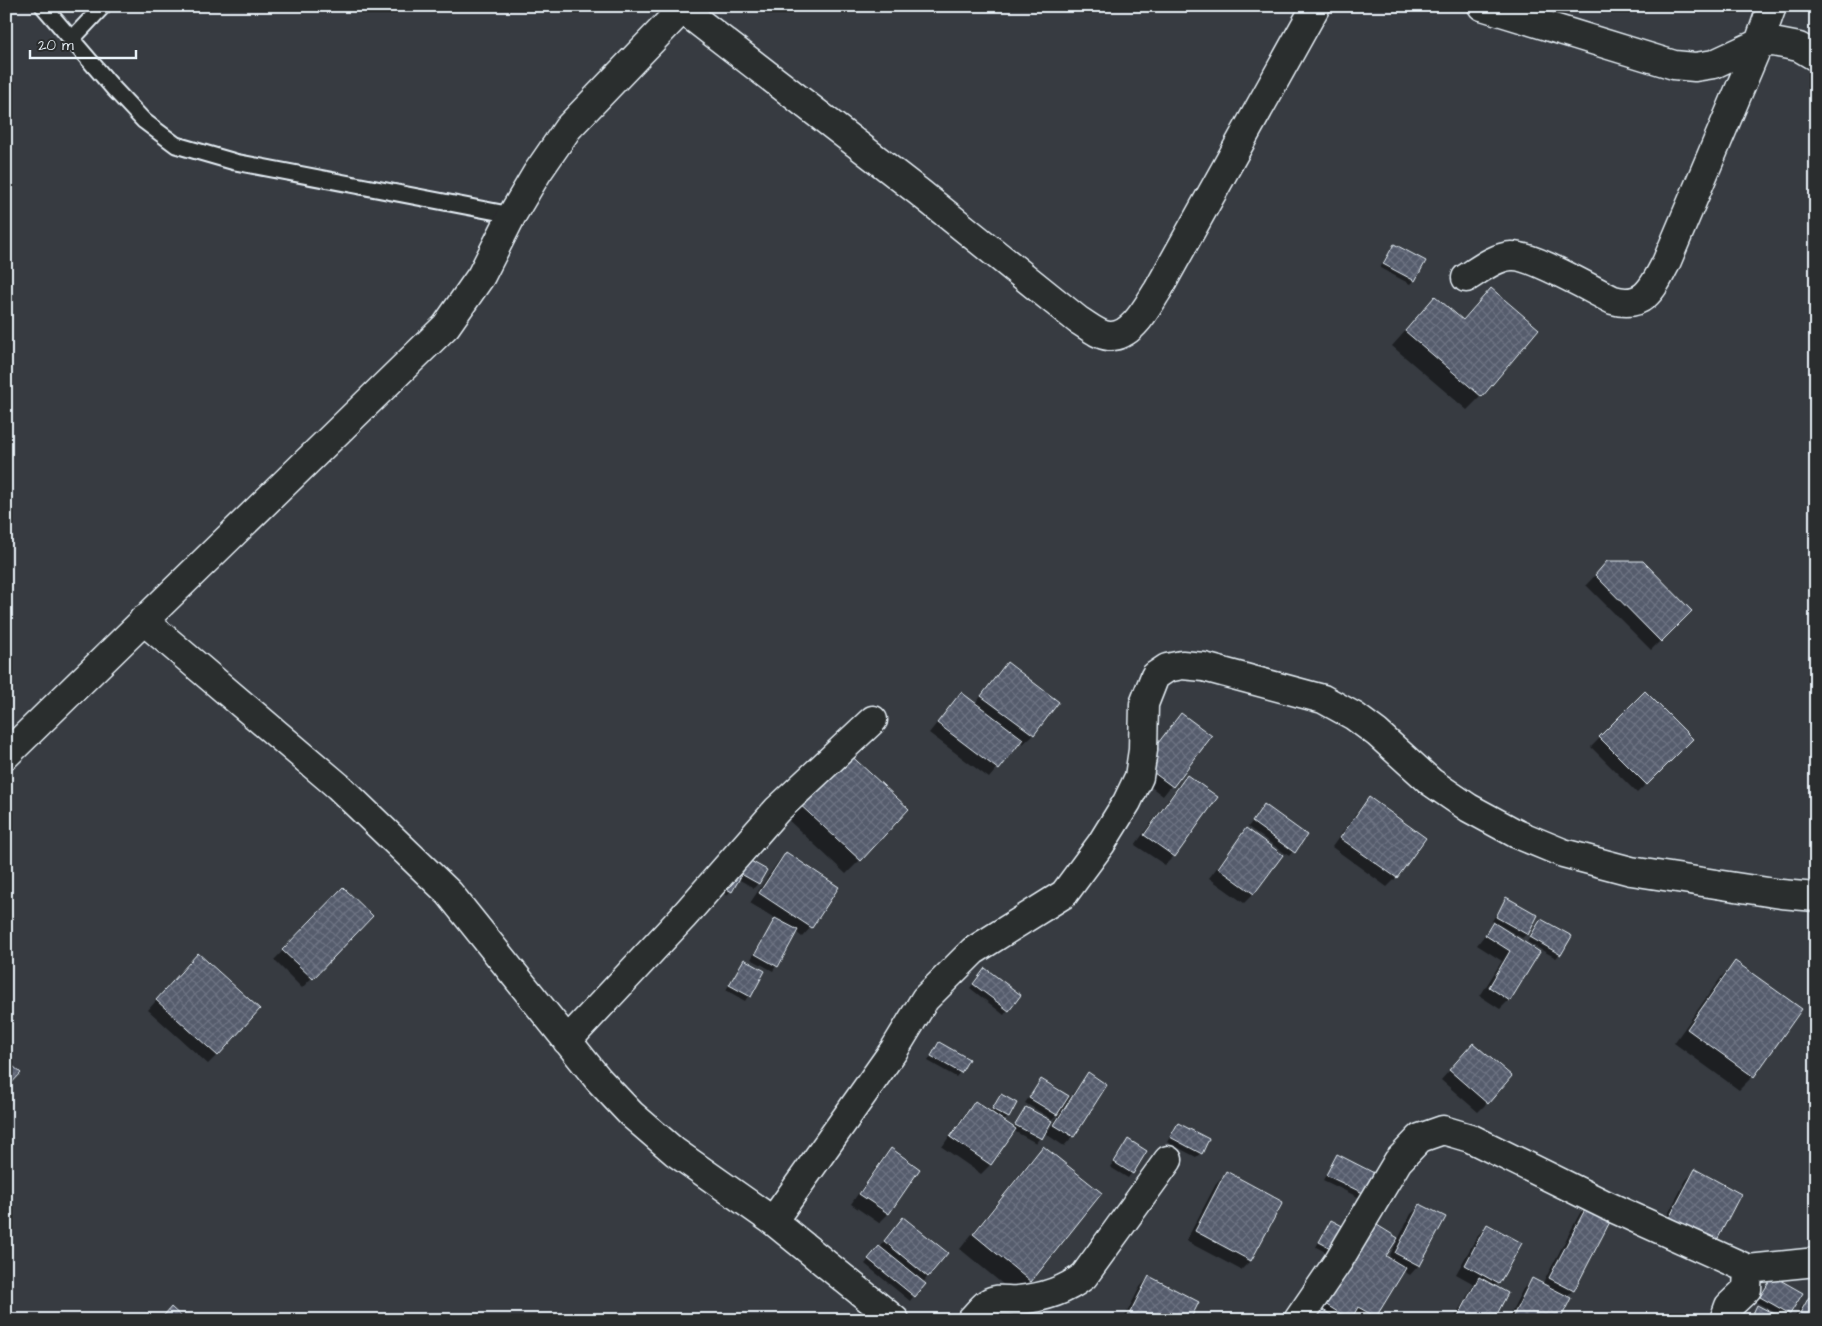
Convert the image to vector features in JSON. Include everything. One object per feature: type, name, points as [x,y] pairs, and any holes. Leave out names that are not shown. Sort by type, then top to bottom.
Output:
[{"type":"street","points":[[6,755],[446,326],[481,276],[512,215],[568,128],[683,8],[919,192],[1078,320],[1100,334],[1111,337],[1123,334],[1139,319],[1158,290],[1316,6]]},
{"type":"street","points":[[1482,6],[1674,65],[1695,67],[1714,64],[1759,43],[1784,43],[1799,47],[1816,57]]},
{"type":"street","points":[[1466,278],[1499,258],[1512,255],[1536,262],[1613,300],[1626,304],[1636,302],[1645,296],[1656,283],[1666,263],[1759,43],[1772,6]]},
{"type":"street","points":[[143,620],[338,786],[449,893],[598,1079],[638,1120],[675,1152],[773,1221],[894,1320]]},
{"type":"street","points":[[773,1221],[894,1050],[925,999],[973,951],[1064,894],[1101,844],[1127,802],[1139,777],[1143,750],[1144,704],[1154,676],[1167,668],[1182,665],[1204,667],[1323,699],[1354,716],[1377,733],[1430,782],[1468,808],[1517,834],[1564,852],[1631,871],[1781,894],[1816,897]]},
{"type":"street","points":[[567,1041],[682,917],[777,810],[873,720]]},
{"type":"street","points":[[1298,1320],[1339,1260],[1398,1161],[1420,1138],[1443,1130],[1470,1138],[1606,1205],[1748,1269],[1816,1262]]},
{"type":"street","points":[[971,1320],[988,1303],[1001,1298],[1016,1300],[1035,1298],[1070,1287],[1084,1276],[1168,1160]]},
{"type":"street","points":[[1724,1320],[1729,1306],[1747,1289],[1748,1269]]},
{"type":"lane","points":[[43,6],[144,121],[176,145],[235,162],[512,215]]},
{"type":"lane","points":[[72,39],[103,6]]},
{"type":"building","points":[[1394,244],[1426,261],[1415,281],[1383,264]]},
{"type":"building","points":[[1491,288],[1539,329],[1482,397],[1405,331],[1435,296],[1463,320]]},
{"type":"building","points":[[1607,561],[1643,561],[1692,611],[1661,642],[1595,575]]},
{"type":"building","points":[[1007,662],[1059,702],[1034,735],[981,696]]},
{"type":"building","points":[[1645,691],[1693,739],[1647,785],[1599,737]]},
{"type":"building","points":[[961,692],[1023,739],[999,770],[937,723]]},
{"type":"building","points":[[1181,713],[1212,736],[1173,787],[1142,764]]},
{"type":"building","points":[[845,750],[909,809],[861,861],[797,802]]},
{"type":"building","points":[[1187,775],[1218,797],[1175,857],[1144,835]]},
{"type":"building","points":[[1369,797],[1426,838],[1397,878],[1340,838]]},
{"type":"building","points":[[1264,804],[1307,835],[1295,853],[1252,822]]},
{"type":"building","points":[[1246,828],[1283,855],[1254,894],[1218,868]]},
{"type":"building","points":[[786,852],[839,887],[812,928],[759,893]]},
{"type":"building","points":[[749,860],[767,870],[759,884],[741,874]]},
{"type":"building","points":[[716,862],[741,876],[732,892],[707,878]]},
{"type":"building","points":[[343,887],[373,916],[313,979],[282,950]]},
{"type":"building","points":[[1506,897],[1538,915],[1528,935],[1496,917]]},
{"type":"building","points":[[775,918],[798,930],[778,967],[755,954]]},
{"type":"building","points":[[1541,919],[1572,936],[1561,955],[1530,937]]},
{"type":"building","points":[[1493,922],[1540,952],[1510,1001],[1489,987],[1510,951],[1485,935]]},
{"type":"building","points":[[198,953],[260,1009],[218,1056],[156,1000]]},
{"type":"building","points":[[744,959],[765,971],[751,997],[729,985]]},
{"type":"building","points":[[1735,961],[1802,1009],[1754,1077],[1687,1029]]},
{"type":"building","points":[[985,968],[1021,995],[1009,1011],[973,984]]},
{"type":"building","points":[[939,1042],[969,1059],[961,1073],[931,1056]]},
{"type":"building","points":[[1473,1043],[1512,1076],[1488,1104],[1449,1070]]},
{"type":"building","points":[[6,1060],[21,1073],[6,1089]]},
{"type":"building","points":[[1088,1072],[1107,1085],[1074,1137],[1054,1125]]},
{"type":"building","points":[[1041,1079],[1069,1096],[1057,1115],[1029,1098]]},
{"type":"building","points":[[1001,1094],[1017,1103],[1009,1118],[992,1109]]},
{"type":"building","points":[[975,1101],[1016,1129],[991,1165],[950,1137]]},
{"type":"building","points":[[1026,1107],[1052,1121],[1042,1139],[1015,1125]]},
{"type":"building","points":[[1178,1123],[1209,1139],[1202,1154],[1170,1137]]},
{"type":"building","points":[[1128,1139],[1147,1151],[1133,1174],[1114,1162]]},
{"type":"building","points":[[1043,1146],[1102,1193],[1031,1282],[973,1234]]},
{"type":"building","points":[[891,1148],[920,1169],[889,1214],[859,1194]]},
{"type":"building","points":[[1337,1154],[1382,1177],[1371,1197],[1326,1175]]},
{"type":"building","points":[[1695,1169],[1741,1194],[1715,1244],[1668,1220]]},
{"type":"building","points":[[1226,1171],[1283,1202],[1251,1261],[1195,1231]]},
{"type":"building","points":[[1589,1202],[1614,1214],[1574,1291],[1549,1278]]},
{"type":"building","points":[[1420,1204],[1446,1217],[1420,1266],[1395,1253]]},
{"type":"building","points":[[903,1217],[948,1253],[928,1277],[884,1241]]},
{"type":"building","points":[[1331,1220],[1352,1231],[1340,1253],[1319,1242]]},
{"type":"building","points":[[1369,1220],[1398,1238],[1386,1256],[1406,1268],[1376,1317],[1358,1307],[1351,1320],[1320,1301]]},
{"type":"building","points":[[1487,1224],[1522,1243],[1499,1284],[1465,1265]]},
{"type":"building","points":[[879,1246],[926,1284],[915,1297],[868,1259]]},
{"type":"building","points":[[1149,1276],[1199,1302],[1190,1320],[1126,1320]]},
{"type":"building","points":[[1773,1276],[1803,1293],[1790,1314],[1760,1297]]},
{"type":"building","points":[[1479,1277],[1508,1293],[1494,1320],[1464,1320],[1458,1317]]},
{"type":"building","points":[[1532,1278],[1571,1298],[1560,1320],[1511,1320]]},
{"type":"building","points":[[1809,1297],[1816,1301],[1816,1320],[1796,1320]]},
{"type":"building","points":[[1757,1305],[1778,1316],[1777,1320],[1750,1320]]},
{"type":"building","points":[[1316,1306],[1340,1320],[1308,1320]]},
{"type":"building","points":[[171,1307],[185,1320],[160,1320]]}]
